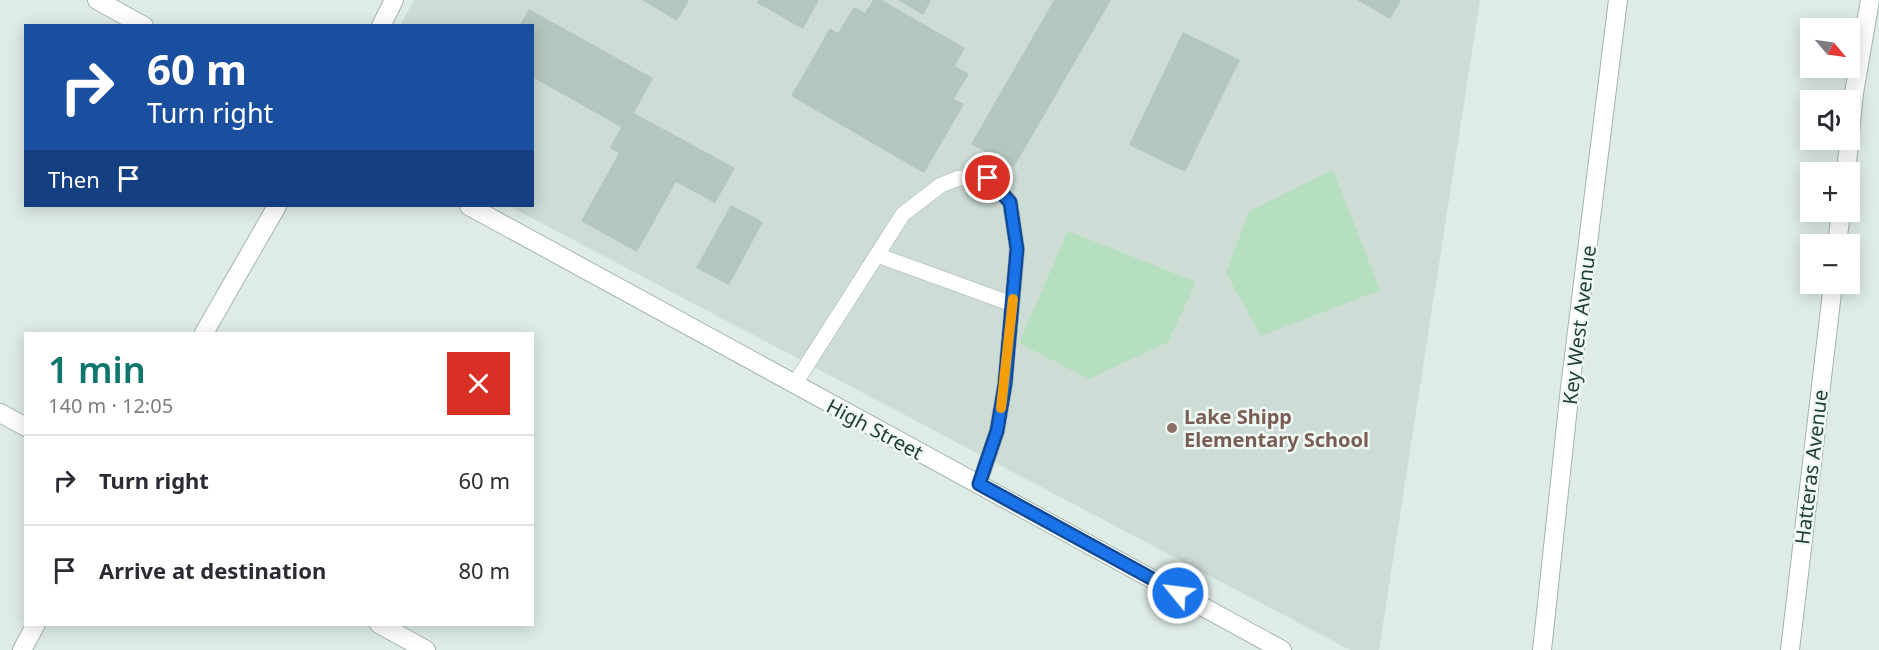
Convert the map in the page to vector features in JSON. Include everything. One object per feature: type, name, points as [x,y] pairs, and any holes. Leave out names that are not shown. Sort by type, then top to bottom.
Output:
[{"type":"street","points":[[97,0],[140,24]]},
{"type":"street","points":[[382,24],[394,0]]},
{"type":"street","name":"Key West Avenue","points":[[1542,650],[1570,388],[1618,0]]},
{"type":"street","points":[[1847,162],[1854,93],[1870,0]]},
{"type":"street","points":[[205,332],[276,207]]},
{"type":"street","name":"High Street","points":[[471,207],[1282,650]]},
{"type":"street","name":"Hatteras Avenue","points":[[1790,650],[1832,294]]},
{"type":"street","points":[[0,413],[24,426]]},
{"type":"street","points":[[22,650],[35,626]]},
{"type":"street","points":[[383,626],[426,650]]},
{"type":"lane","points":[[794,385],[903,214],[942,186],[959,178],[988,178],[1010,202],[1017,249],[997,431],[979,484]]},
{"type":"lane","points":[[877,255],[1012,304]]},
{"type":"shaded area","name":"Lake Shipp Elementary School","points":[[414,0],[1480,0],[1379,650],[1350,650],[511,207],[534,207],[534,24],[401,24]]},
{"type":"green space","points":[[1333,170],[1380,290],[1261,336],[1226,273],[1249,211]]},
{"type":"green space","points":[[1068,231],[1196,282],[1168,342],[1089,379],[1019,343]]},
{"type":"building","points":[[642,0],[689,0],[677,21]]},
{"type":"building","points":[[759,0],[819,0],[803,29],[757,3]]},
{"type":"building","points":[[873,0],[882,0],[965,48],[955,66],[969,74],[954,99],[964,104],[924,173],[791,96],[830,28],[838,33],[854,7],[865,13]]},
{"type":"building","points":[[898,0],[931,0],[923,15]]},
{"type":"building","points":[[1054,0],[1111,0],[1014,167],[971,144]]},
{"type":"building","points":[[1357,0],[1401,0],[1390,19]]},
{"type":"building","points":[[529,9],[653,78],[634,113],[735,168],[715,203],[676,182],[637,252],[581,221],[619,153],[610,148],[621,127],[534,78],[534,24],[520,24]]},
{"type":"building","points":[[1183,32],[1240,60],[1185,172],[1129,145]]},
{"type":"building","points":[[731,205],[763,222],[729,285],[696,268]]},
{"type":"slow traffic","points":[[1001,408],[1013,299]]},
{"type":"place","name":"Lake Shipp Elementary School","points":[[1172,428]]},
{"type":"route","points":[[988,178],[1010,202],[1017,249],[1005,384],[997,431],[979,484],[1178,593]]}]
